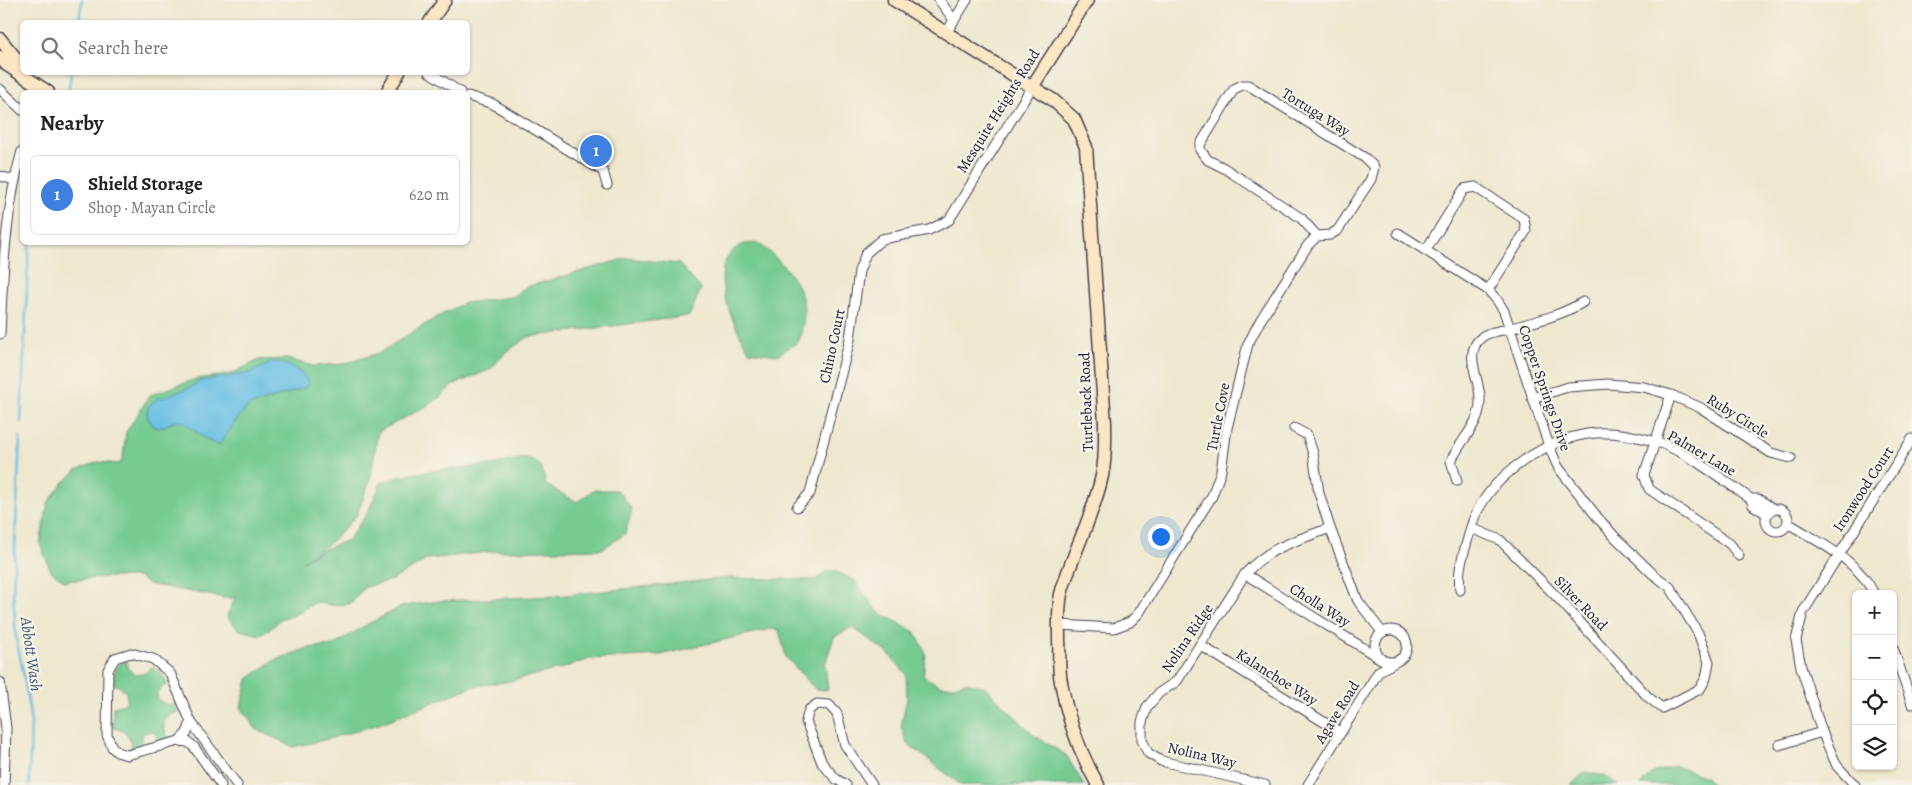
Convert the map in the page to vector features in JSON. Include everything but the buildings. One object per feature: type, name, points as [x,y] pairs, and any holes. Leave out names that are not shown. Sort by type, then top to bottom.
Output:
[{"type":"main road","points":[[431,20],[445,0]]},
{"type":"main road","name":"Turtleback Road","points":[[894,0],[1053,100],[1074,119],[1086,147],[1105,423],[1105,452],[1102,475],[1093,506],[1061,597],[1059,625],[1060,681],[1072,730],[1087,767],[1098,785]]},
{"type":"main road","name":"Mesquite Heights Road","points":[[1032,87],[1087,0]]},
{"type":"main road","points":[[0,39],[20,64]]},
{"type":"main road","points":[[0,57],[20,73]]},
{"type":"main road","points":[[23,75],[44,90]]},
{"type":"main road","points":[[32,75],[45,90]]},
{"type":"main road","points":[[388,90],[397,75]]},
{"type":"street","points":[[939,0],[954,20]]},
{"type":"street","points":[[946,33],[967,0]]},
{"type":"street","points":[[434,75],[457,90]]},
{"type":"street","name":"Tortuga Way","points":[[1242,85],[1248,85],[1365,158],[1374,167],[1372,179],[1338,230],[1330,235],[1317,236],[1301,218],[1224,168],[1208,160],[1200,150],[1200,145],[1234,89],[1242,85]]},
{"type":"street","name":"Mesquite Heights Road","points":[[929,230],[949,220],[1032,87]]},
{"type":"street","points":[[0,89],[20,108]]},
{"type":"street","points":[[470,97],[493,104],[603,171],[608,185]]},
{"type":"street","points":[[0,334],[7,225],[14,180],[20,158]]},
{"type":"street","points":[[0,176],[14,180]]},
{"type":"street","points":[[1426,250],[1464,189],[1475,187],[1524,219],[1526,231],[1488,290]]},
{"type":"street","name":"Chino Court","points":[[797,507],[810,493],[850,339],[859,271],[866,253],[882,239],[929,230]]},
{"type":"street","name":"Copper Springs Drive","points":[[1398,233],[1488,290],[1504,311],[1532,398],[1558,467],[1598,518],[1670,587],[1698,633],[1709,662],[1706,678],[1700,690],[1662,708]]},
{"type":"street","name":"Turtle Cove","points":[[1059,625],[1114,628],[1130,622],[1139,613],[1212,496],[1222,471],[1227,428],[1248,344],[1260,321],[1303,253],[1317,236]]},
{"type":"street","points":[[1457,481],[1451,461],[1456,449],[1474,425],[1480,400],[1480,388],[1472,361],[1474,349],[1482,336],[1569,310],[1584,302]]},
{"type":"street","name":"Ruby Circle","points":[[1532,398],[1568,387],[1608,384],[1644,387],[1671,395],[1701,408],[1771,453],[1791,458]]},
{"type":"street","points":[[1671,395],[1644,475],[1649,490],[1730,544],[1739,556]]},
{"type":"street","points":[[1294,428],[1307,435],[1313,453],[1319,493],[1330,528],[1358,601],[1382,632]]},
{"type":"street","name":"Palmer Lane","points":[[1460,590],[1458,571],[1476,514],[1487,497],[1506,474],[1529,457],[1549,446],[1570,438],[1596,433],[1625,435],[1655,441],[1700,465],[1751,499],[1753,505],[1770,511],[1780,510],[1786,514],[1787,525]]},
{"type":"street","name":"Ironwood Court","points":[[1855,785],[1837,766],[1822,732],[1801,667],[1796,640],[1803,612],[1912,439]]},
{"type":"street","name":"Palmer Lane","points":[[1770,511],[1766,525],[1771,530],[1782,530],[1787,525]]},
{"type":"street","name":"Palmer Lane","points":[[1787,525],[1793,526],[1856,567],[1872,590]]},
{"type":"street","name":"Nolina Ridge","points":[[1142,740],[1142,722],[1147,707],[1159,693],[1177,681],[1245,574],[1258,560],[1277,548],[1330,528]]},
{"type":"street","name":"Silver Road","points":[[1471,528],[1500,540],[1564,604],[1648,697],[1662,708]]},
{"type":"street","name":"Cholla Way","points":[[1245,574],[1381,659]]},
{"type":"street","points":[[1398,631],[1407,641],[1405,654],[1397,661],[1381,659],[1375,651],[1374,645],[1382,632],[1398,631]]},
{"type":"street","name":"Kalanchoe Way","points":[[1200,645],[1340,732]]},
{"type":"street","points":[[221,785],[194,747],[188,742],[179,741],[127,755],[116,752],[107,735],[108,670],[115,658],[131,653],[153,659],[170,673],[191,722],[237,785]]},
{"type":"street","points":[[1897,660],[1912,704]]},
{"type":"street","name":"Agave Road","points":[[1308,785],[1379,671],[1397,661]]},
{"type":"street","points":[[0,682],[6,728],[4,785]]},
{"type":"street","points":[[846,785],[836,779],[822,763],[806,721],[809,710],[817,704],[829,705],[838,714],[845,745],[872,785]]},
{"type":"street","points":[[179,741],[187,733],[191,722]]},
{"type":"street","points":[[1779,746],[1822,732]]},
{"type":"street","name":"Nolina Way","points":[[1142,740],[1148,753],[1161,761],[1265,785]]},
{"type":"green space","points":[[758,243],[774,256],[789,273],[800,292],[803,303],[804,320],[799,341],[778,355],[749,351],[730,312],[722,282],[723,268],[728,256],[741,245]]},
{"type":"green space","points":[[627,258],[679,264],[701,289],[689,316],[528,337],[506,352],[491,369],[453,385],[434,402],[378,432],[370,480],[357,515],[331,542],[303,561],[322,550],[348,540],[368,512],[381,483],[422,472],[496,464],[522,459],[536,462],[542,470],[546,485],[577,502],[594,490],[617,490],[632,509],[625,534],[602,549],[497,551],[428,559],[392,580],[365,587],[350,604],[332,605],[316,602],[292,616],[282,618],[260,635],[239,630],[227,616],[236,596],[231,599],[148,584],[139,577],[108,577],[65,581],[51,571],[40,544],[48,503],[61,485],[77,470],[98,462],[120,464],[123,457],[126,432],[150,395],[196,379],[231,374],[259,360],[288,359],[313,366],[343,364],[379,353],[437,317],[464,303],[511,297],[526,287]]},
{"type":"green space","points":[[826,571],[835,571],[855,581],[877,611],[915,632],[926,653],[923,676],[941,686],[955,686],[966,682],[985,687],[1035,736],[1066,755],[1084,785],[961,785],[907,743],[901,726],[907,698],[906,674],[889,654],[852,627],[834,637],[825,664],[828,690],[815,689],[786,657],[779,630],[770,629],[660,655],[590,659],[560,669],[505,682],[474,686],[379,724],[293,747],[256,729],[241,707],[248,679],[273,661],[308,648],[334,645],[368,624],[403,606],[440,601],[556,596],[728,578],[816,580]]},
{"type":"green space","points":[[127,661],[127,668],[135,675],[146,673],[152,666],[161,673],[168,685],[164,686],[157,693],[157,698],[167,705],[175,703],[178,712],[170,715],[164,722],[164,728],[169,740],[159,744],[155,732],[151,731],[142,734],[143,748],[131,751],[130,741],[125,732],[113,728],[113,707],[125,704],[127,697],[121,687],[114,684],[115,673],[120,664]]},
{"type":"green space","points":[[1676,766],[1706,777],[1713,785],[1640,785],[1652,773]]},
{"type":"green space","points":[[1585,772],[1605,776],[1618,785],[1571,785]]},
{"type":"water","points":[[273,362],[289,365],[299,371],[308,383],[307,387],[249,406],[220,444],[217,445],[201,436],[184,422],[176,421],[159,428],[153,426],[147,417],[148,407],[156,399],[189,388],[200,381],[250,373]]},
{"type":"waterway","points":[[79,20],[82,0]]},
{"type":"waterway","points":[[69,89],[71,75]]},
{"type":"waterway","name":"Abbott Wash","points":[[21,423],[29,245]]},
{"type":"waterway","name":"Abbott Wash","points":[[20,437],[13,592],[16,638],[31,723],[29,785]]},
{"type":"place","name":"Shield Storage","points":[[596,151]]}]
